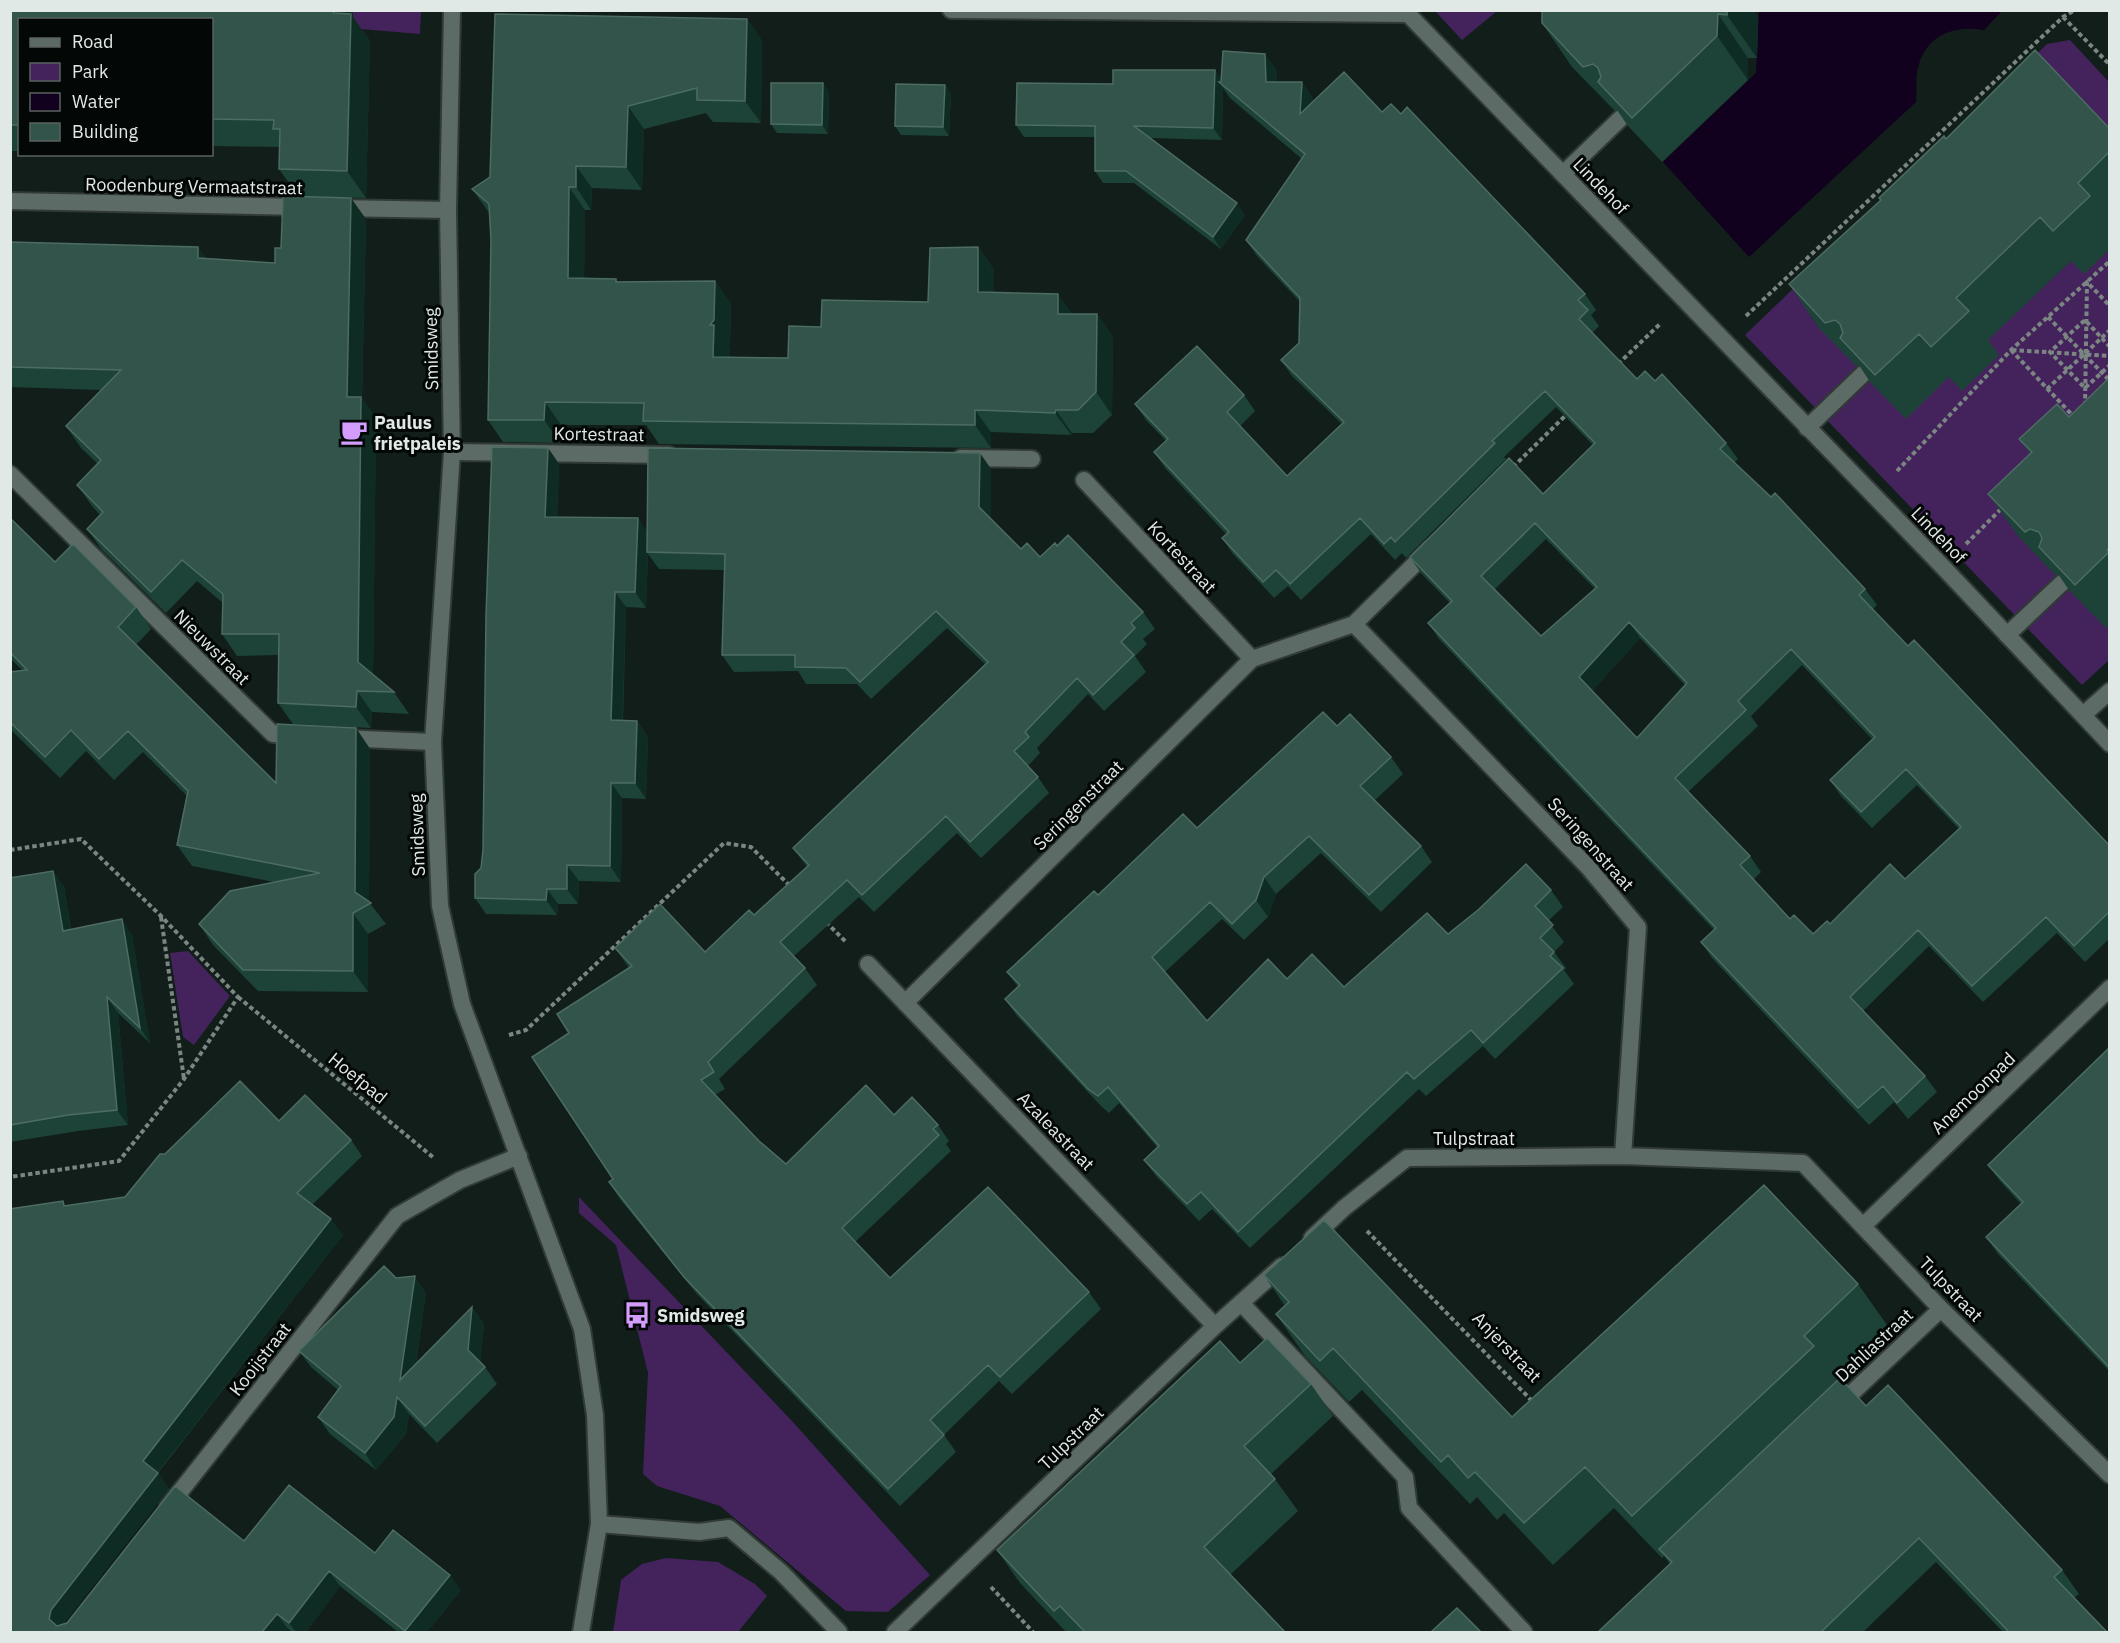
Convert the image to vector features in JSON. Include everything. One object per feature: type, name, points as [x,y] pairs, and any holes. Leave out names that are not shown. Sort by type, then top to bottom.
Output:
[{"type":"street","name":"Smidsweg","points":[[452,10],[448,210],[452,452],[434,742],[440,906],[462,1004],[582,1329],[595,1415],[599,1524],[581,1632]]},
{"type":"street","name":"Lindehof","points":[[951,10],[1408,14],[1943,567],[2109,744]]},
{"type":"street","points":[[1563,174],[1621,118]]},
{"type":"street","name":"Roodenburg Vermaatstraat","points":[[10,201],[448,210]]},
{"type":"street","points":[[1807,428],[1863,374]]},
{"type":"street","name":"Kortestraat","points":[[452,452],[689,455]]},
{"type":"street","points":[[950,458],[1032,459]]},
{"type":"street","name":"Nieuwstraat","points":[[10,474],[273,734],[434,742]]},
{"type":"street","name":"Kortestraat","points":[[1084,480],[1252,659]]},
{"type":"street","name":"Seringenstraat","points":[[905,1003],[1252,659],[1354,624],[1446,533]]},
{"type":"street","points":[[2007,635],[2062,583]]},
{"type":"street","name":"Seringenstraat","points":[[1354,624],[1588,867],[1638,927],[1623,1156]]},
{"type":"street","points":[[2083,715],[2109,691]]},
{"type":"street","name":"Azaleastraat","points":[[868,964],[1215,1326]]},
{"type":"street","name":"Anemoonpad","points":[[1863,1226],[2109,988]]},
{"type":"street","name":"Kooijstraat","points":[[157,1521],[397,1216],[460,1180],[519,1156]]},
{"type":"street","name":"Tulpstraat","points":[[895,1632],[969,1564],[1215,1326],[1242,1304],[1344,1208],[1407,1158],[1623,1156],[1803,1163],[1941,1309],[2109,1475]]},
{"type":"street","points":[[1242,1304],[1405,1477],[1409,1508],[1524,1632]]},
{"type":"street","name":"Dahliastraat","points":[[1821,1422],[1941,1309]]},
{"type":"street","points":[[599,1524],[699,1532],[729,1528],[782,1572],[839,1632]]},
{"type":"path","points":[[1720,339],[2063,17],[2075,10]]},
{"type":"path","points":[[2063,17],[2109,65]]},
{"type":"path","points":[[1873,495],[2011,350],[2109,261]]},
{"type":"path","points":[[2087,282],[2109,306]]},
{"type":"path","points":[[2085,408],[2084,354],[2087,282]]},
{"type":"path","points":[[1611,371],[1685,301]]},
{"type":"path","points":[[2048,317],[2109,381]]},
{"type":"path","points":[[2050,352],[2085,320]]},
{"type":"path","points":[[2085,320],[2109,347]]},
{"type":"path","points":[[2048,389],[2109,330]]},
{"type":"path","points":[[2011,350],[2109,356]]},
{"type":"path","points":[[2011,350],[2077,420]]},
{"type":"path","points":[[2050,352],[2085,388]]},
{"type":"path","points":[[2085,388],[2109,364]]},
{"type":"path","points":[[1513,467],[1570,411]]},
{"type":"path","points":[[1943,567],[2010,501]]},
{"type":"path","name":"Hoefpad","points":[[10,850],[81,839],[161,916],[238,997],[460,1180]]},
{"type":"path","points":[[477,1046],[526,1030],[724,843],[751,847],[793,889]]},
{"type":"path","points":[[818,914],[868,964]]},
{"type":"path","points":[[161,916],[184,1079]]},
{"type":"path","points":[[10,1177],[119,1161],[184,1079],[238,997]]},
{"type":"path","name":"Anjerstraat","points":[[1344,1208],[1534,1402]]},
{"type":"path","points":[[969,1564],[1033,1632]]},
{"type":"green space","points":[[302,11],[421,11],[420,34],[302,24]]},
{"type":"green space","points":[[1435,11],[1497,11],[1462,40]]},
{"type":"green space","points":[[2070,40],[2109,82],[2109,660],[2082,685],[1745,335],[2047,44]]},
{"type":"green space","points":[[188,951],[230,996],[194,1045],[183,1037],[170,953]]},
{"type":"green space","points":[[579,1197],[792,1421],[930,1575],[888,1612],[846,1611],[720,1506],[657,1486],[643,1474],[648,1373],[616,1245],[579,1213]]},
{"type":"green space","points":[[666,1558],[718,1562],[755,1584],[767,1596],[738,1632],[613,1632],[621,1580],[642,1564]]},
{"type":"water","points":[[1759,11],[2002,11],[1984,30],[1954,31],[1944,34],[1929,45],[1918,68],[1916,102],[1749,257],[1663,162],[1756,73]]},
{"type":"building","points":[[10,10],[334,10],[334,13],[351,14],[347,171],[279,169],[280,129],[273,129],[274,120],[213,119],[213,18],[18,18],[18,125],[10,125]]},
{"type":"building","points":[[1542,10],[1727,10],[1727,15],[1718,14],[1717,36],[1632,118],[1598,82],[1601,77],[1598,68],[1593,64],[1583,67],[1542,23]]},
{"type":"building","points":[[495,14],[747,19],[745,101],[697,100],[697,88],[628,106],[626,167],[576,166],[576,187],[569,187],[568,278],[616,279],[616,282],[715,281],[714,320],[710,325],[714,325],[713,357],[788,358],[789,326],[821,327],[822,300],[928,302],[930,248],[978,247],[978,292],[1058,294],[1058,314],[1097,314],[1096,392],[1078,410],[1056,410],[1055,413],[975,410],[975,425],[643,421],[644,403],[545,402],[544,420],[488,420],[491,240],[489,204],[472,189],[490,177]]},
{"type":"building","points":[[2035,50],[2109,128],[2109,152],[2078,183],[2090,196],[2053,231],[2040,217],[1956,298],[1969,311],[1931,347],[1919,334],[1875,375],[1840,338],[1843,333],[1840,324],[1835,320],[1825,323],[1789,284],[1881,200],[1879,198],[1944,136],[1946,139]]},
{"type":"building","points":[[1223,51],[1265,54],[1266,82],[1302,82],[1300,114],[1344,72],[1382,112],[1391,104],[1401,114],[1407,107],[1585,294],[1578,300],[1588,310],[1579,319],[1637,379],[1645,371],[1655,381],[1662,374],[1726,443],[1720,449],[1771,497],[1775,493],[1865,589],[1859,595],[1908,646],[1914,640],[2109,845],[2109,912],[2074,946],[2046,917],[1972,986],[1918,930],[1850,997],[1925,1076],[1897,1103],[1883,1086],[1858,1108],[1701,942],[1716,928],[1428,623],[1452,601],[1410,557],[1509,458],[1543,494],[1595,443],[1545,391],[1492,441],[1495,443],[1395,542],[1391,537],[1384,544],[1360,518],[1290,584],[1276,570],[1263,582],[1222,538],[1229,532],[1154,452],[1168,439],[1135,404],[1197,346],[1244,395],[1227,412],[1287,476],[1344,422],[1281,360],[1299,343],[1300,298],[1246,240],[1305,154],[1219,82],[1221,82]],"holes":[[[1535,523],[1597,587],[1541,636],[1481,576]],[[1629,622],[1687,683],[1637,738],[1579,677]],[[1791,649],[1875,737],[1830,780],[1861,812],[1906,769],[1961,827],[1905,879],[1890,864],[1830,924],[1827,921],[1813,934],[1794,915],[1790,919],[1740,865],[1750,856],[1675,778],[1746,710],[1738,701]]]},
{"type":"building","points":[[1113,70],[1215,70],[1213,128],[1134,126],[1237,203],[1213,237],[1126,171],[1095,171],[1095,126],[1016,125],[1017,83],[1113,84]]},
{"type":"building","points":[[771,83],[823,83],[822,125],[771,124]]},
{"type":"building","points":[[896,84],[945,85],[943,127],[895,126]]},
{"type":"building","points":[[283,196],[351,198],[347,397],[361,397],[358,662],[394,692],[357,691],[356,707],[278,703],[279,634],[222,634],[223,594],[182,560],[151,592],[87,529],[103,512],[77,485],[101,460],[66,426],[121,370],[10,367],[10,242],[198,247],[198,258],[275,263],[275,248],[281,248]]},
{"type":"building","points":[[2109,378],[2109,548],[2107,550],[2109,552],[2075,585],[2039,547],[2042,538],[2039,532],[2030,529],[2025,532],[1988,494],[2032,452],[2019,439],[2057,404],[2069,417]]},
{"type":"building","points":[[492,447],[548,448],[545,517],[638,518],[635,592],[615,592],[611,720],[637,721],[635,783],[611,783],[610,866],[567,865],[567,889],[547,889],[546,900],[475,898],[475,874],[481,868],[483,850],[486,616]]},
{"type":"building","points":[[648,448],[980,453],[979,507],[1021,549],[1027,543],[1040,557],[1055,543],[1057,546],[1068,535],[1143,612],[1131,623],[1135,628],[1121,642],[1134,655],[1093,695],[1077,678],[1025,732],[1029,737],[1014,751],[1038,777],[970,842],[946,816],[862,895],[847,880],[780,942],[805,968],[708,1062],[714,1072],[701,1080],[759,1141],[786,1164],[866,1085],[894,1115],[912,1097],[938,1125],[933,1129],[939,1135],[842,1228],[890,1278],[988,1187],[1089,1292],[1000,1377],[988,1365],[930,1420],[944,1435],[888,1489],[684,1277],[609,1182],[613,1179],[532,1057],[569,1033],[557,1014],[632,966],[615,948],[660,904],[705,952],[749,910],[754,915],[809,865],[793,848],[988,662],[936,611],[860,682],[846,668],[795,667],[795,655],[722,655],[725,554],[647,552]]},
{"type":"building","points":[[10,518],[55,562],[73,544],[136,607],[118,627],[276,783],[277,724],[356,728],[355,892],[371,903],[353,913],[353,971],[243,970],[199,924],[230,891],[320,873],[177,845],[188,791],[128,731],[99,759],[71,730],[45,757],[10,722],[10,672],[27,670],[10,652]]},
{"type":"building","points":[[1323,712],[1337,726],[1350,714],[1391,757],[1360,786],[1421,846],[1369,895],[1309,836],[1264,877],[1256,900],[1232,924],[1210,902],[1152,957],[1207,1021],[1268,959],[1287,979],[1312,954],[1344,987],[1427,913],[1448,934],[1478,910],[1526,864],[1551,890],[1535,906],[1553,925],[1540,938],[1554,952],[1550,956],[1563,968],[1483,1043],[1471,1030],[1414,1079],[1407,1072],[1238,1232],[1201,1192],[1187,1204],[1144,1160],[1159,1146],[1108,1087],[1098,1096],[1088,1089],[1005,999],[1020,985],[1007,972],[1094,891],[1098,895],[1183,814],[1197,828]]},
{"type":"building","points":[[53,871],[63,931],[122,919],[140,1028],[107,997],[117,1110],[68,1115],[10,1125],[10,878]]},
{"type":"building","points":[[2109,1048],[2109,1367],[1986,1237],[2023,1202],[1988,1165]]},
{"type":"building","points":[[240,1081],[279,1121],[305,1095],[351,1140],[297,1193],[331,1219],[143,1461],[158,1473],[51,1610],[49,1619],[57,1626],[67,1623],[175,1486],[244,1541],[289,1485],[375,1553],[393,1530],[450,1575],[405,1631],[329,1571],[289,1623],[277,1614],[262,1632],[10,1632],[10,1209],[63,1201],[64,1206],[125,1197],[160,1154],[165,1154]]},
{"type":"building","points":[[1764,1185],[1858,1284],[1804,1336],[1814,1346],[1632,1516],[1585,1467],[1524,1523],[1475,1472],[1468,1478],[1448,1455],[1441,1462],[1333,1348],[1320,1361],[1276,1314],[1289,1302],[1264,1275],[1324,1220],[1512,1417]]},
{"type":"building","points":[[384,1266],[396,1278],[415,1276],[400,1380],[472,1307],[468,1350],[485,1367],[425,1426],[397,1397],[394,1417],[365,1453],[318,1417],[341,1386],[299,1351]]},
{"type":"building","points":[[1267,1338],[1311,1384],[1244,1446],[1275,1479],[1204,1547],[1285,1632],[1085,1632],[1060,1606],[1054,1611],[997,1550],[1220,1341],[1240,1363]]},
{"type":"building","points":[[1840,1378],[1866,1406],[1888,1385],[2062,1570],[2054,1577],[2107,1632],[2009,1632],[1919,1538],[1821,1632],[1598,1632],[1672,1562],[1659,1549]]},
{"type":"building","points":[[1457,1608],[1481,1632],[1431,1632]]},
{"type":"place","name":"Paulus frietpaleis","points":[[354,432]]},
{"type":"place","name":"Smidsweg","points":[[637,1315]]}]
